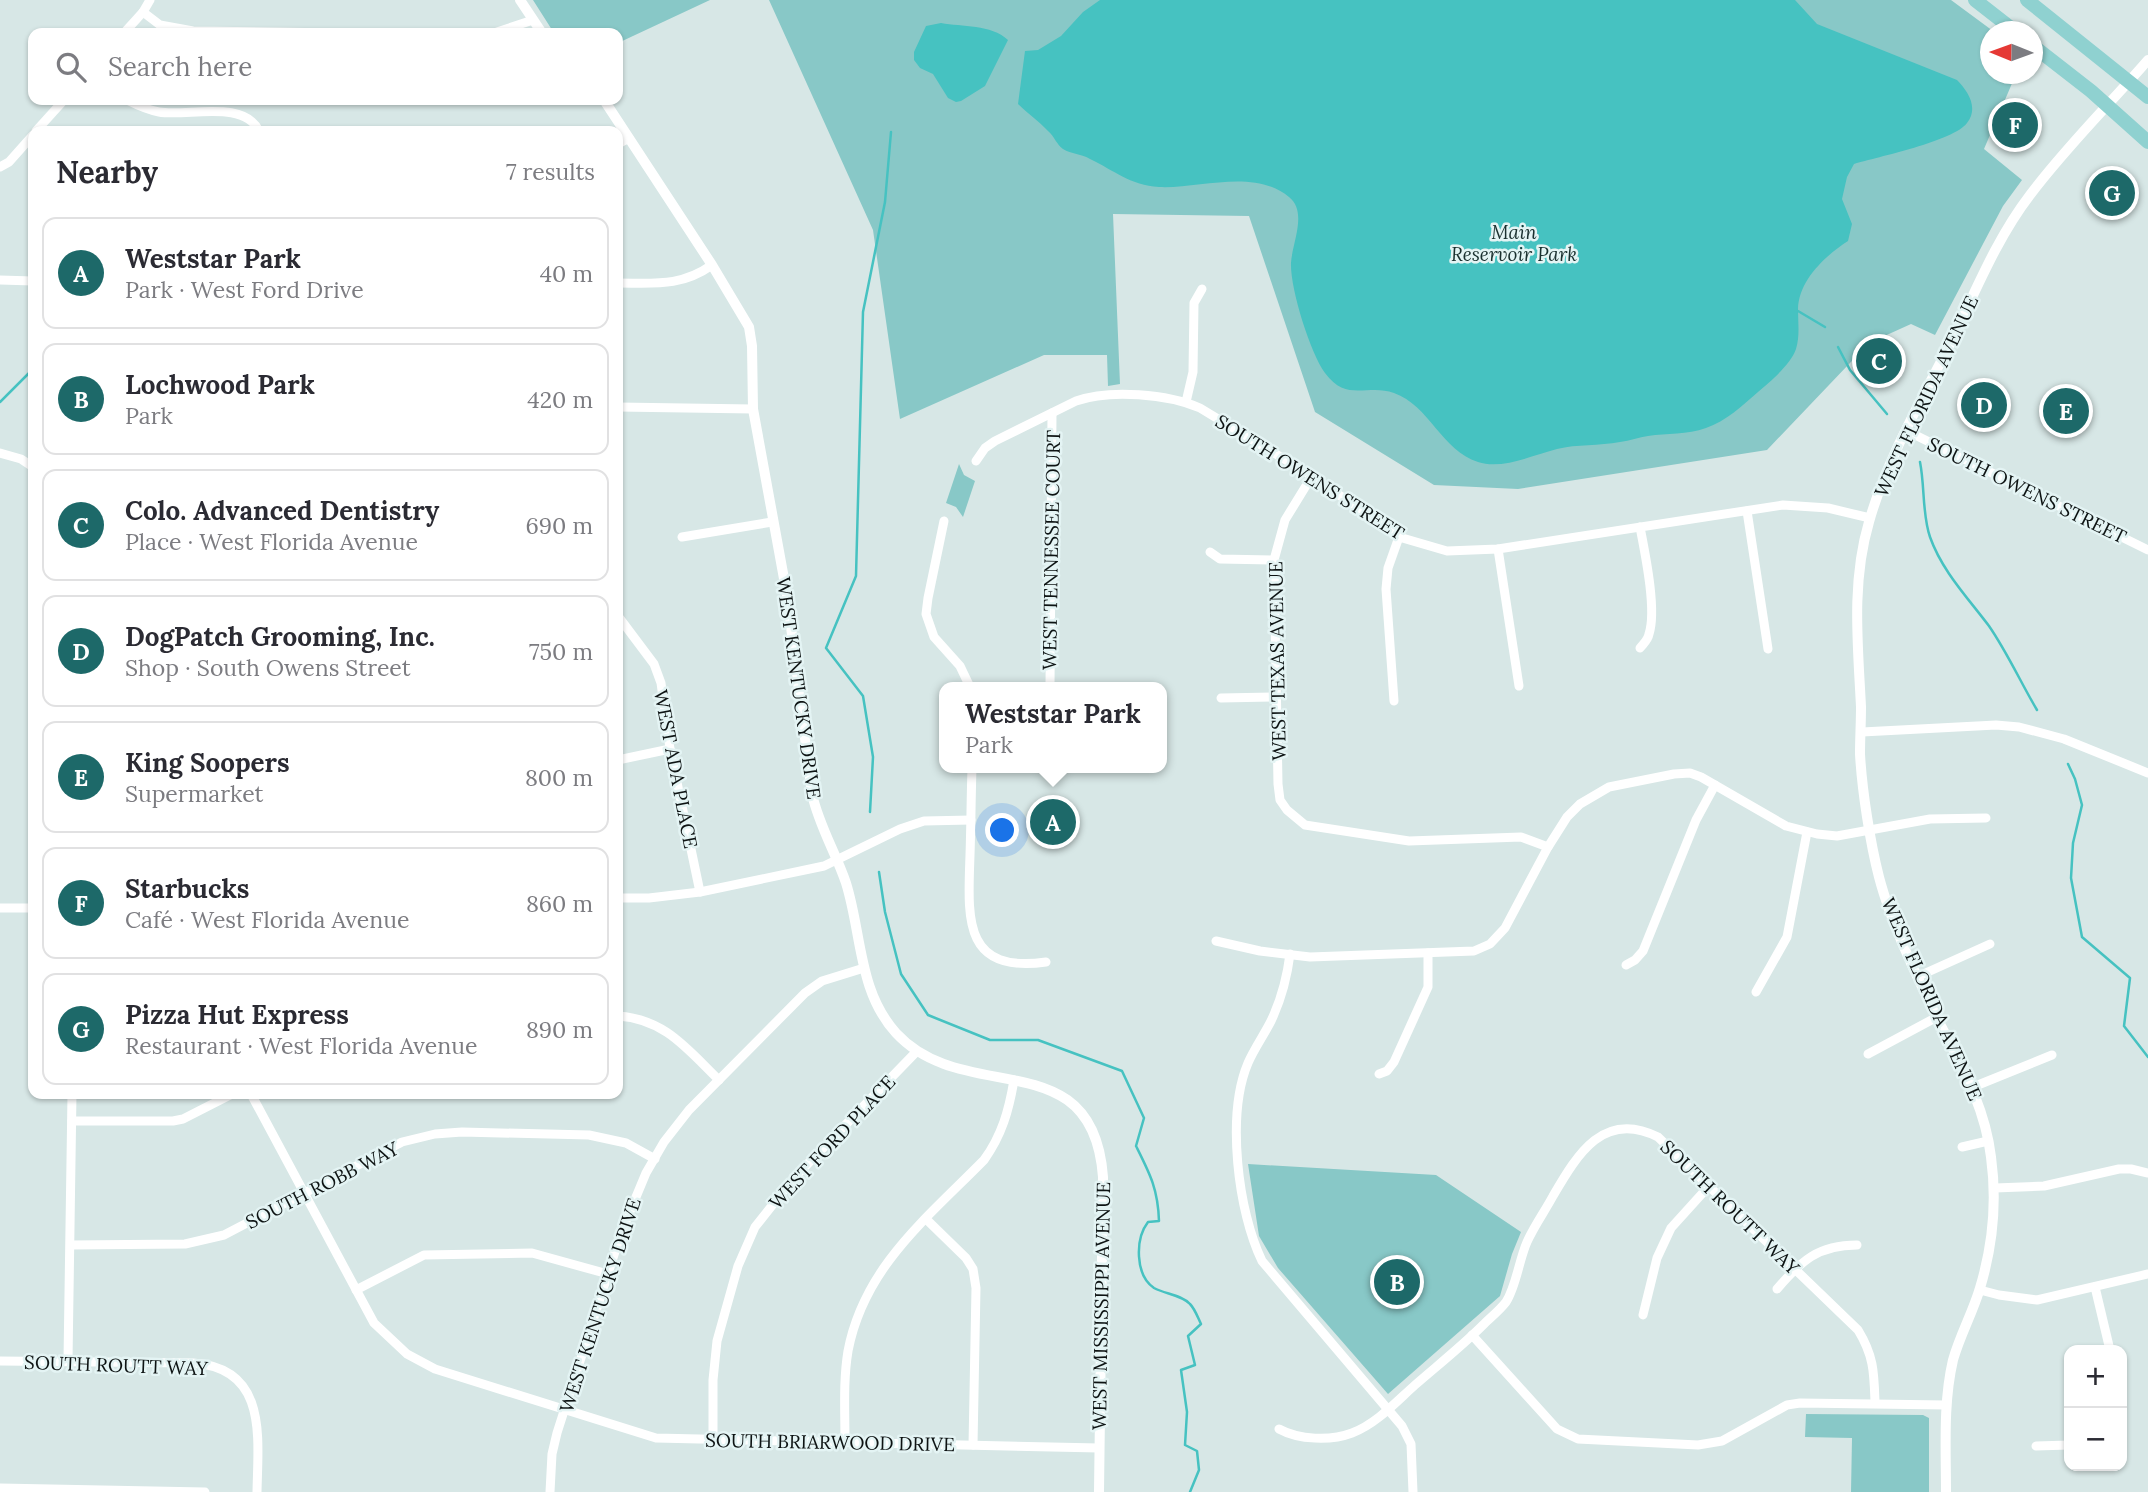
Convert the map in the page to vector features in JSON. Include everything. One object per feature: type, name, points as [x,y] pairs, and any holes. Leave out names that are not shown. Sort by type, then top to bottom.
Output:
[{"type":"main road","points":[[1975,0],[2002,21]]},
{"type":"main road","points":[[2027,0],[2148,97]]},
{"type":"main road","points":[[2043,54],[2148,142]]},
{"type":"street","points":[[129,28],[144,12],[150,0]]},
{"type":"street","points":[[520,0],[539,28]]},
{"type":"street","points":[[144,12],[160,25],[176,28]]},
{"type":"street","points":[[509,28],[533,20]]},
{"type":"street","name":"WEST FLORIDA AVENUE","points":[[1946,1492],[1946,1405],[1954,1357],[1980,1290],[1993,1228],[1995,1188],[1989,1142],[1973,1087],[1937,1017],[1894,921],[1880,877],[1870,831],[1860,754],[1862,732],[1857,592],[1861,555],[1870,518],[1886,474],[2011,223],[2047,174],[2148,61]]},
{"type":"street","points":[[41,126],[60,105]]},
{"type":"street","points":[[136,105],[160,113],[235,113],[247,118],[254,126]]},
{"type":"street","name":"WEST KENTUCKY DRIVE","points":[[607,105],[621,126]]},
{"type":"street","name":"WEST KENTUCKY DRIVE","points":[[550,1492],[552,1454],[565,1410],[630,1209],[655,1159],[689,1110],[814,986],[831,977],[864,968],[847,888],[818,817],[812,794],[787,595],[753,409],[749,327],[623,129]]},
{"type":"street","points":[[623,141],[629,138]]},
{"type":"street","points":[[0,167],[9,162],[28,141]]},
{"type":"street","points":[[623,283],[677,282],[699,275],[712,265]]},
{"type":"street","points":[[0,280],[28,281]]},
{"type":"street","points":[[1186,401],[1193,372],[1194,303],[1202,289]]},
{"type":"street","name":"SOUTH OWENS STREET","points":[[976,461],[985,448],[995,441],[1089,397],[1144,396],[1186,401],[1200,408],[1312,476],[1399,537],[1447,551],[1498,549],[1783,505],[1828,508],[1870,518]]},
{"type":"street","points":[[623,407],[753,409]]},
{"type":"street","name":"WEST TENNESSEE COURT","points":[[1050,682],[1052,413]]},
{"type":"street","name":"SOUTH OWENS STREET","points":[[1906,431],[2148,550]]},
{"type":"street","points":[[0,453],[28,464]]},
{"type":"street","name":"WEST TEXAS AVENUE","points":[[1312,476],[1285,520],[1274,560],[1280,800],[1287,810],[1305,825],[1350,833],[1409,841],[1460,840],[1507,835],[1548,847]]},
{"type":"street","points":[[1747,511],[1768,649]]},
{"type":"street","points":[[944,521],[926,614],[934,637],[960,666],[968,682]]},
{"type":"street","points":[[682,537],[772,522]]},
{"type":"street","points":[[1640,527],[1650,593],[1651,625],[1648,638],[1640,648]]},
{"type":"street","points":[[1394,701],[1386,589],[1388,568],[1399,537]]},
{"type":"street","points":[[1498,549],[1519,686]]},
{"type":"street","points":[[1210,552],[1220,559],[1274,560]]},
{"type":"street","name":"WEST ADA PLACE","points":[[623,624],[654,664],[665,704],[670,750],[700,892]]},
{"type":"street","points":[[1222,698],[1277,698]]},
{"type":"street","points":[[1862,732],[1996,725],[2019,727],[2064,738],[2148,773]]},
{"type":"street","points":[[623,759],[670,750]]},
{"type":"street","points":[[972,773],[969,919],[972,931],[990,953],[1000,960],[1026,965],[1046,962]]},
{"type":"street","points":[[1216,941],[1310,957],[1474,951],[1490,944],[1505,929],[1548,847],[1567,817],[1580,804],[1609,787],[1674,774],[1690,773],[1786,826],[1807,832],[1838,836],[1930,819],[1986,818]]},
{"type":"street","points":[[1626,965],[1643,951],[1696,820],[1716,785]]},
{"type":"street","points":[[623,898],[700,892],[824,866],[900,829],[924,821],[971,820]]},
{"type":"street","points":[[1756,992],[1787,937],[1807,832]]},
{"type":"street","points":[[0,908],[28,908]]},
{"type":"street","points":[[1919,976],[1990,944]]},
{"type":"street","points":[[1379,1074],[1387,1071],[1394,1062],[1428,987],[1428,953]]},
{"type":"street","points":[[1290,954],[1283,990],[1271,1020],[1248,1062],[1241,1083],[1236,1142],[1249,1227],[1262,1261],[1402,1426],[1411,1444],[1413,1492]]},
{"type":"street","points":[[845,1443],[845,1375],[854,1327],[879,1272],[992,1149],[1009,1110],[1014,1080],[956,1069],[917,1051],[895,1032],[880,1011],[864,968]]},
{"type":"street","points":[[623,1017],[641,1019],[666,1030],[719,1080]]},
{"type":"street","points":[[1868,1054],[1937,1017]]},
{"type":"street","name":"WEST FORD PLACE","points":[[713,1439],[713,1380],[718,1341],[738,1266],[755,1227],[793,1179],[917,1051]]},
{"type":"street","points":[[1973,1087],[2052,1055]]},
{"type":"street","name":"WEST MISSISSIPPI AVENUE","points":[[1014,1080],[1041,1086],[1077,1107],[1089,1122],[1101,1150],[1103,1177],[1099,1492]]},
{"type":"street","points":[[68,1360],[72,1099]]},
{"type":"street","points":[[72,1121],[173,1121],[183,1119],[222,1099]]},
{"type":"street","name":"SOUTH BRIARWOOD DRIVE","points":[[254,1099],[367,1312],[382,1332],[416,1360],[435,1369],[646,1436],[1099,1448]]},
{"type":"street","name":"SOUTH ROUTT WAY","points":[[1279,1429],[1300,1436],[1342,1436],[1363,1428],[1472,1335],[1506,1302],[1527,1242],[1567,1171],[1597,1137],[1621,1127],[1644,1130],[1658,1137],[1858,1330],[1869,1348],[1874,1368],[1875,1402]]},
{"type":"street","name":"SOUTH ROBB WAY","points":[[71,1245],[185,1244],[207,1240],[238,1229],[402,1142],[435,1134],[462,1132],[589,1135],[626,1143],[655,1159]]},
{"type":"street","points":[[1962,1147],[1989,1142]]},
{"type":"street","points":[[1995,1188],[2044,1186],[2119,1169],[2148,1173]]},
{"type":"street","points":[[1643,1315],[1657,1258],[1671,1227],[1709,1186]]},
{"type":"street","points":[[926,1219],[966,1258],[973,1269],[976,1288],[973,1445]]},
{"type":"street","points":[[1777,1289],[1794,1269],[1826,1248],[1857,1245]]},
{"type":"street","points":[[356,1290],[424,1255],[533,1253],[608,1274]]},
{"type":"street","points":[[1980,1290],[2021,1300],[2037,1300],[2148,1274]]},
{"type":"street","points":[[2095,1287],[2109,1345]]},
{"type":"street","points":[[1472,1335],[1557,1429],[1578,1439],[1698,1445],[1722,1441],[1787,1405],[1875,1402],[1946,1405]]},
{"type":"street","name":"SOUTH ROUTT WAY","points":[[0,1361],[202,1364],[228,1374],[248,1393],[257,1415],[257,1492]]},
{"type":"street","points":[[2036,1446],[2064,1446]]},
{"type":"street","points":[[0,1488],[205,1492]]},
{"type":"green space","points":[[533,0],[710,0],[623,41],[623,28],[551,28]]},
{"type":"green space","name":"Main Reservoir Park","points":[[769,0],[1951,0],[1980,21],[1980,84],[2012,84],[1984,149],[2022,180],[2003,206],[1935,335],[1911,324],[1869,343],[1767,450],[1518,489],[1434,485],[1315,412],[1249,216],[1113,214],[1120,384],[1108,386],[1107,355],[1044,355],[900,419],[873,230]]},
{"type":"green space","points":[[959,464],[964,475],[975,481],[963,517],[956,507],[946,503]]},
{"type":"green space","points":[[1248,1164],[1436,1175],[1521,1232],[1500,1296],[1388,1394],[1278,1268],[1259,1236]]},
{"type":"green space","points":[[1806,1414],[1923,1415],[1929,1418],[1929,1492],[1851,1492],[1852,1438],[1805,1437]]},
{"type":"shaded area","name":"Main Reservoir Park","points":[[1100,0],[1795,0],[1817,24],[1957,80],[1971,100],[1972,112],[1967,123],[1947,136],[1854,164],[1847,177],[1842,199],[1852,224],[1848,241],[1822,261],[1803,288],[1799,298],[1796,349],[1785,367],[1734,413],[1713,425],[1692,432],[1565,447],[1518,461],[1487,464],[1465,456],[1455,448],[1417,407],[1406,399],[1384,390],[1350,390],[1333,382],[1325,373],[1307,336],[1297,303],[1291,263],[1298,219],[1295,203],[1289,197],[1260,183],[1226,182],[1159,187],[1140,183],[1123,177],[1087,157],[1063,149],[1045,127],[1018,104],[1025,51],[1038,50],[1061,36],[1083,12]]},
{"type":"shaded area","points":[[941,23],[993,31],[1008,40],[985,86],[961,101],[948,98],[933,74],[920,68],[914,60],[914,52],[926,26]]},
{"type":"waterway","points":[[870,812],[873,757],[863,696],[826,648],[856,576],[863,312],[885,202],[891,132]]},
{"type":"waterway","points":[[1798,311],[1825,327]]},
{"type":"waterway","points":[[1838,347],[1850,370],[1887,414]]},
{"type":"waterway","points":[[0,402],[28,374]]},
{"type":"waterway","points":[[1920,462],[1926,519],[1935,549],[1948,573],[1996,636],[2037,710]]},
{"type":"waterway","points":[[2068,764],[2082,805],[2073,843],[2071,878],[2082,937],[2130,978],[2124,1026],[2148,1057]]},
{"type":"waterway","points":[[879,872],[885,912],[901,974],[928,1015],[990,1040],[1038,1040],[1122,1071],[1144,1118],[1136,1146],[1152,1182],[1158,1210],[1159,1221],[1148,1222],[1141,1238],[1140,1266],[1143,1275],[1154,1288],[1190,1304],[1201,1324],[1188,1336],[1195,1365],[1181,1370],[1187,1412],[1185,1445],[1197,1451],[1199,1470],[1190,1492]]},
{"type":"place","name":"Starbucks","points":[[2015,125]]},
{"type":"place","name":"Pizza Hut Express","points":[[2112,193]]},
{"type":"place","name":"Colo. Advanced Dentistry","points":[[1879,361]]},
{"type":"place","name":"DogPatch Grooming, Inc.","points":[[1984,405]]},
{"type":"place","name":"King Soopers","points":[[2066,411]]},
{"type":"place","name":"Weststar Park","points":[[1053,822]]},
{"type":"place","name":"Lochwood Park","points":[[1397,1282]]}]
